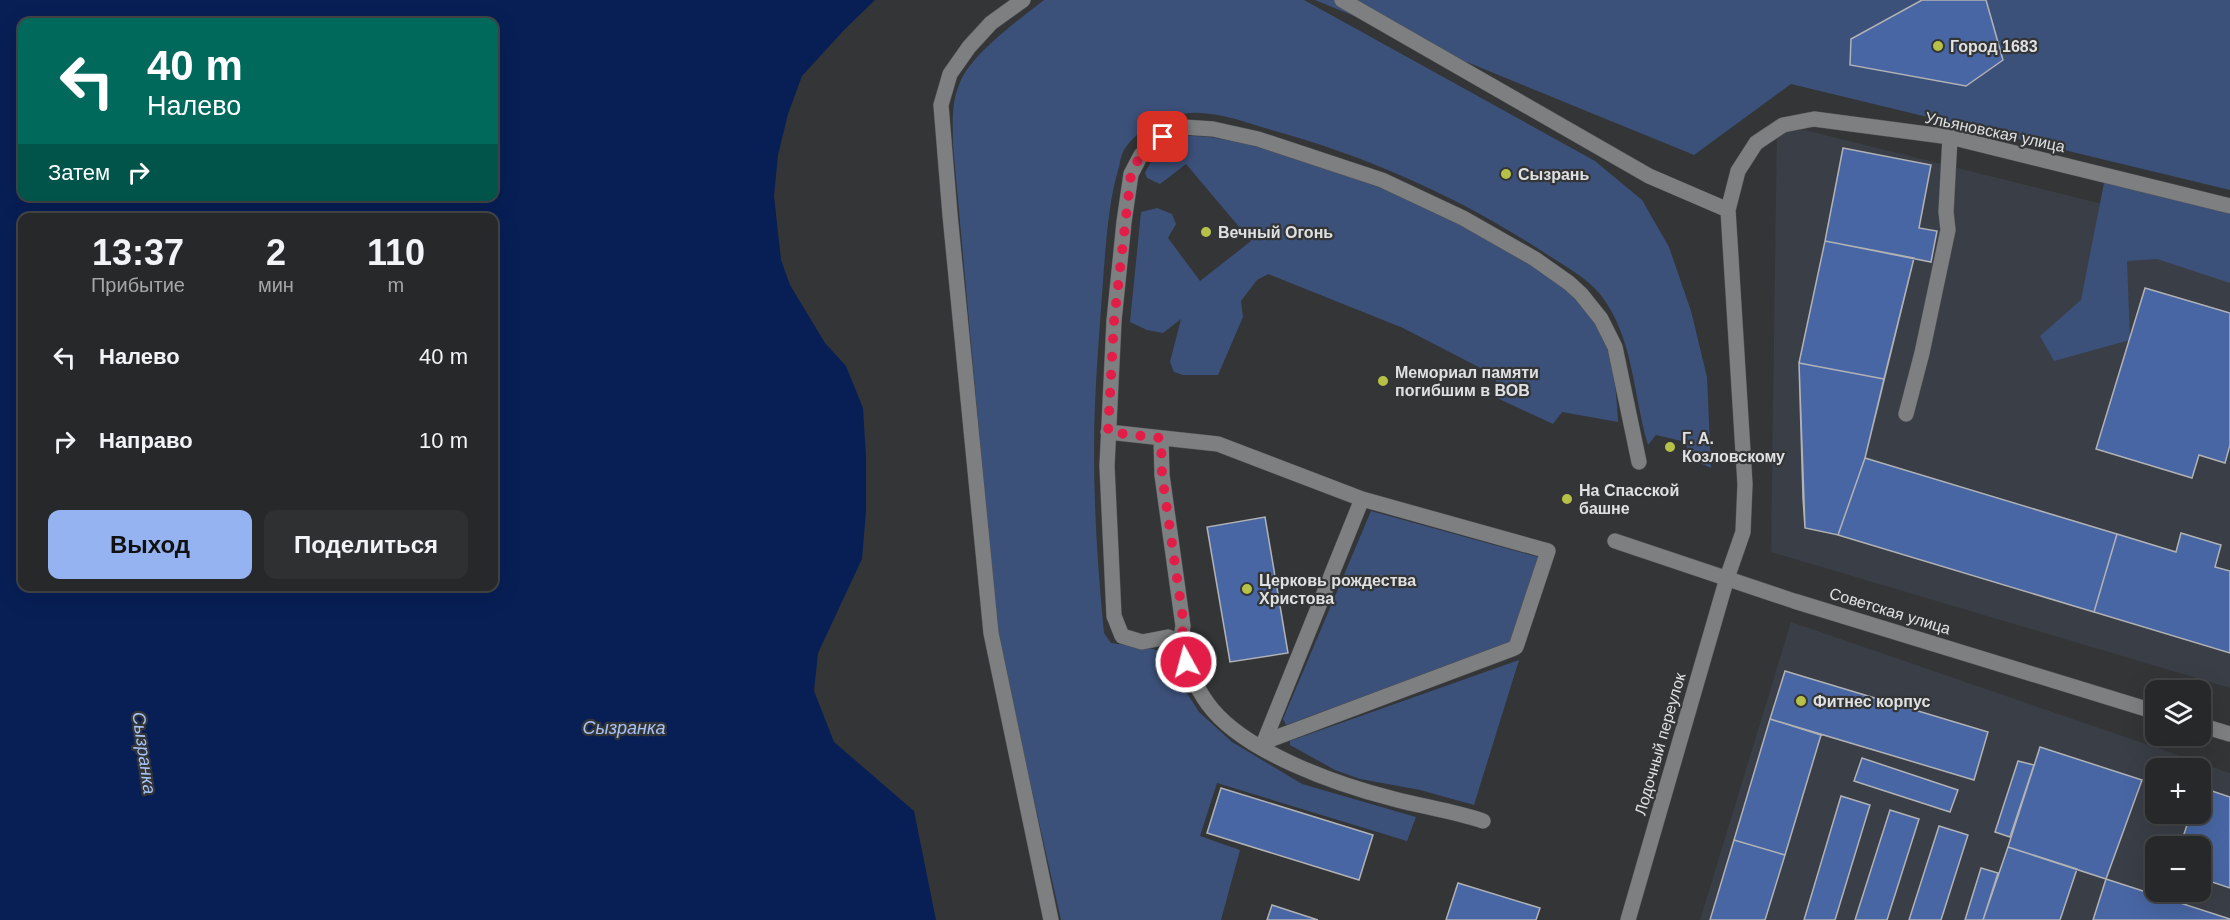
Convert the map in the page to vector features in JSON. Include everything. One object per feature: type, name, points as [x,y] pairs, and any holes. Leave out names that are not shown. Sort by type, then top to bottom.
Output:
[{"type":"street","points":[[1023,0],[991,23],[969,46],[950,74],[941,105],[991,633],[1052,920]]},
{"type":"street","points":[[1342,0],[1649,176],[1728,210]]},
{"type":"street","name":"Ульяновская улица","points":[[1727,578],[1743,532],[1745,484],[1728,210],[1738,171],[1756,143],[1783,124],[1814,119],[1950,137],[2230,206]]},
{"type":"street","points":[[1180,642],[1168,637],[1142,642],[1122,636],[1114,616],[1107,466],[1114,321],[1131,174],[1141,154],[1163,137],[1183,127],[1212,129],[1258,139],[1382,180],[1463,218],[1535,259],[1569,283],[1601,319],[1616,347],[1639,462]]},
{"type":"street","points":[[1906,414],[1922,353],[1948,230],[1946,212],[1950,137]]},
{"type":"street","points":[[1108,432],[1218,444],[1362,499],[1548,551],[1516,647],[1262,744]]},
{"type":"street","points":[[1161,438],[1162,475],[1184,626],[1180,642],[1194,682],[1209,706],[1232,729],[1262,744],[1294,765],[1343,784],[1392,799],[1483,821]]},
{"type":"street","points":[[1262,744],[1362,499]]},
{"type":"street","name":"Советская улица","points":[[1615,541],[1794,601],[2145,708]]},
{"type":"street","name":"Лодочный переулок","points":[[1628,920],[1727,578]]},
{"type":"street","points":[[2211,728],[2230,734]]},
{"type":"shaded area","points":[[1044,0],[1304,0],[1595,161],[1642,200],[1669,247],[1691,311],[1707,377],[1711,468],[1689,458],[1686,442],[1656,435],[1648,445],[1626,347],[1620,329],[1600,294],[1576,273],[1483,216],[1382,167],[1311,142],[1219,115],[1190,113],[1168,118],[1147,128],[1130,142],[1121,156],[1109,217],[1096,381],[1095,496],[1104,633],[1111,643],[1154,649],[1174,657],[1183,687],[1199,712],[1232,742],[1302,784],[1416,817],[1407,841],[1217,783],[1200,836],[1240,850],[1221,920],[1061,920],[998,640],[953,145],[953,114],[959,85],[973,62],[996,38]]},
{"type":"shaded area","points":[[1315,0],[2230,0],[2230,190],[1791,84],[1694,155]]},
{"type":"shaded area","points":[[1777,123],[2230,236],[2230,688],[2211,682],[2211,680],[2203,680],[1771,552]]},
{"type":"shaded area","points":[[1186,136],[1218,138],[1249,145],[1381,188],[1451,218],[1532,265],[1574,298],[1593,319],[1611,361],[1618,422],[1562,412],[1553,424],[1497,398],[1496,376],[1403,328],[1268,274],[1257,280],[1241,301],[1243,317],[1218,375],[1183,375],[1174,372],[1170,362],[1181,319],[1163,333],[1147,330],[1130,322],[1141,212],[1157,208],[1172,214],[1176,224],[1168,238],[1200,281],[1251,241],[1186,164],[1160,184],[1147,178],[1145,173],[1157,155],[1173,142]]},
{"type":"shaded area","points":[[2105,178],[2230,214],[2230,283],[2157,259],[2127,261],[2130,340],[2054,361],[2040,336],[2081,300]]},
{"type":"shaded area","points":[[1371,511],[1538,557],[1511,643],[1286,725],[1283,719]]},
{"type":"shaded area","points":[[1791,622],[2145,744],[2145,746],[2152,746],[2186,758],[2145,758],[2145,824],[2211,824],[2211,766],[2230,773],[2230,920],[1700,920]]},
{"type":"shaded area","points":[[1519,660],[1474,805],[1420,790],[1360,779],[1335,770],[1290,745],[1290,741]]},
{"type":"water","name":"Сызранка","points":[[0,0],[875,0],[802,76],[788,114],[778,155],[774,196],[781,260],[790,285],[825,343],[846,366],[863,408],[866,511],[862,559],[818,653],[814,691],[834,742],[914,811],[936,920],[0,920]]},
{"type":"building","points":[[1922,0],[1986,0],[2003,60],[1966,86],[1850,65],[1851,39]]},
{"type":"building","points":[[1843,148],[1931,165],[1919,228],[1937,231],[1931,262],[1825,241]]},
{"type":"building","points":[[1825,241],[1914,258],[1865,458],[1838,535],[1805,528],[1803,498],[1799,363]]},
{"type":"building","points":[[1825,241],[1914,258],[1884,379],[1799,363]]},
{"type":"building","points":[[2145,288],[2230,313],[2230,445],[2225,463],[2199,455],[2192,478],[2096,449]]},
{"type":"building","points":[[1799,363],[1884,379],[1865,458],[1838,535],[1805,528]]},
{"type":"building","points":[[1865,458],[2117,534],[2094,612],[1838,535]]},
{"type":"building","points":[[1265,517],[1288,653],[1230,662],[1207,527]]},
{"type":"building","points":[[2181,533],[2221,545],[2215,567],[2230,571],[2230,653],[2094,612],[2117,534],[2176,552]]},
{"type":"building","points":[[1785,671],[1988,732],[1974,780],[1770,719]]},
{"type":"building","points":[[1770,719],[1821,735],[1785,855],[1734,840]]},
{"type":"building","points":[[2040,747],[2142,780],[2106,879],[2008,847]]},
{"type":"building","points":[[1862,758],[1958,790],[1950,812],[1854,781]]},
{"type":"building","points":[[2018,761],[2034,765],[2010,837],[1995,832]]},
{"type":"building","points":[[1221,788],[1373,835],[1359,880],[1207,833]]},
{"type":"building","points":[[2211,791],[2230,797],[2230,888],[2211,882],[2211,836],[2183,836],[2187,824],[2211,824]]},
{"type":"building","points":[[1841,796],[1870,805],[1835,920],[1804,920]]},
{"type":"building","points":[[1890,810],[1919,819],[1887,920],[1855,920]]},
{"type":"building","points":[[1939,826],[1968,835],[1941,920],[1909,920]]},
{"type":"building","points":[[1734,840],[1785,855],[1765,920],[1710,920]]},
{"type":"building","points":[[2008,847],[2077,869],[2060,920],[1983,920]]},
{"type":"building","points":[[1981,868],[1998,873],[1983,920],[1965,920]]},
{"type":"building","points":[[2106,879],[2145,892],[2145,902],[2177,902],[2230,919],[2230,920],[2093,920]]},
{"type":"building","points":[[2106,879],[2145,892],[2145,902],[2177,902],[2230,919],[2230,920],[2093,920]]},
{"type":"building","points":[[1458,883],[1540,908],[1536,920],[1446,920]]},
{"type":"building","points":[[1272,905],[1318,920],[1267,920]]},
{"type":"place","name":"Город 1683","points":[[1938,46]]},
{"type":"place","name":"Сызрань","points":[[1506,174]]},
{"type":"place","name":"Вечный Огонь","points":[[1206,232]]},
{"type":"place","name":"Мемориал памяти погибшим в ВОВ","points":[[1383,381]]},
{"type":"place","name":"Г. А. Козловскому","points":[[1670,447]]},
{"type":"place","name":"На Спасской башне","points":[[1567,499]]},
{"type":"place","name":"Церковь рождества Христова","points":[[1247,589]]},
{"type":"place","name":"Фитнес корпус","points":[[1801,701]]},
{"type":"route","points":[[1163,137],[1141,154],[1131,174],[1114,321],[1108,432],[1161,438],[1162,475],[1184,626],[1180,642],[1186,662]]}]
